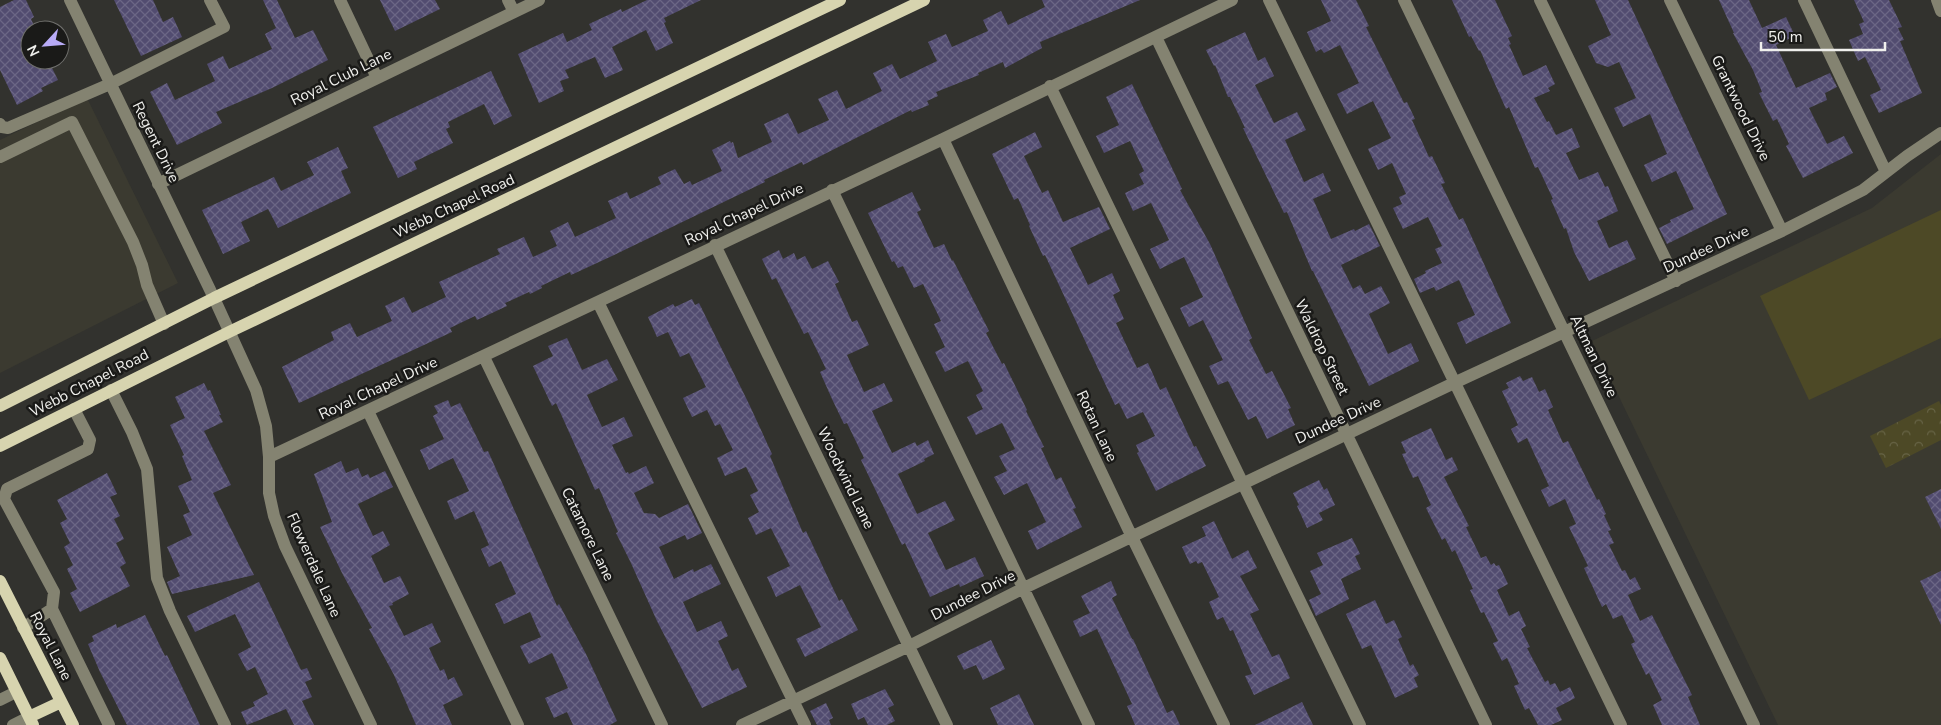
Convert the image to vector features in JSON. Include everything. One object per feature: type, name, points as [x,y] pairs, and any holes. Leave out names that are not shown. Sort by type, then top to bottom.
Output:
[{"type":"main road","name":"Webb Chapel Road","points":[[0,406],[214,298],[840,0]]},
{"type":"main road","name":"Webb Chapel Road","points":[[0,446],[228,332],[924,0]]},
{"type":"main road","name":"Royal Lane","points":[[0,581],[72,725]]},
{"type":"main road","points":[[0,658],[31,721],[61,702]]},
{"type":"street","name":"Regent Drive","points":[[70,0],[214,298]]},
{"type":"street","points":[[0,124],[2,127],[8,128],[110,84],[224,27],[210,0]]},
{"type":"street","points":[[340,0],[376,78]]},
{"type":"street","points":[[508,0],[514,12]]},
{"type":"street","name":"Royal Club Lane","points":[[158,184],[539,0]]},
{"type":"street","name":"Royal Chapel Drive","points":[[269,457],[484,357],[1232,0]]},
{"type":"street","points":[[1269,0],[1620,725]]},
{"type":"street","name":"Altman Drive","points":[[1404,0],[1754,725]]},
{"type":"street","points":[[1540,0],[1676,281]]},
{"type":"street","name":"Grantwood Drive","points":[[1670,0],[1782,231]]},
{"type":"street","points":[[1804,0],[1886,172]]},
{"type":"street","points":[[1937,0],[1941,11]]},
{"type":"street","name":"Waldrop Street","points":[[1156,37],[1486,725]]},
{"type":"street","points":[[1050,86],[1360,725]]},
{"type":"street","points":[[0,157],[72,122],[133,242],[147,285],[164,324]]},
{"type":"street","name":"Dundee Drive","points":[[742,725],[1454,382],[1782,231],[1863,190],[1941,133]]},
{"type":"street","name":"Rotan Lane","points":[[943,139],[1132,537],[1224,725]]},
{"type":"street","points":[[832,190],[1088,725]]},
{"type":"street","name":"Woodwind Lane","points":[[715,246],[948,725]]},
{"type":"street","name":"Flowerdale Lane","points":[[214,298],[256,390],[266,426],[269,457],[269,493],[284,546],[371,725]]},
{"type":"street","points":[[598,302],[806,725]]},
{"type":"street","name":"Catamore Lane","points":[[484,357],[662,725]]},
{"type":"street","points":[[111,390],[132,432],[147,469],[156,578],[225,725]]},
{"type":"street","points":[[74,409],[90,440],[88,448],[7,488],[4,499],[54,592],[52,609],[109,725]]},
{"type":"street","points":[[368,412],[518,725]]},
{"type":"street","points":[[23,628],[52,609]]},
{"type":"street","points":[[0,700],[16,692]]},
{"type":"street","points":[[13,725],[31,721]]},
{"type":"shaded area","points":[[87,98],[178,283],[0,373],[0,140]]},
{"type":"shaded area","points":[[1941,154],[1941,725],[1778,725],[1592,341],[1872,208]]},
{"type":"green space","points":[[1941,210],[1941,338],[1809,400],[1760,296]]},
{"type":"green space","points":[[1939,401],[1941,405],[1941,440],[1886,468],[1870,436]]},
{"type":"building","points":[[14,0],[26,0],[34,17],[31,20],[20,20],[20,70],[53,70],[58,80],[41,88],[43,91],[17,105],[0,70],[0,7]]},
{"type":"building","points":[[114,0],[153,0],[163,22],[173,17],[182,37],[141,56]]},
{"type":"building","points":[[263,0],[277,0],[295,38],[313,30],[328,60],[272,88],[216,112],[222,123],[177,145],[150,92],[167,83],[175,100],[215,81],[207,64],[223,56],[229,69],[272,49],[265,34],[276,28]]},
{"type":"building","points":[[380,0],[435,0],[440,9],[395,31]]},
{"type":"building","points":[[647,0],[701,0],[664,18],[666,22],[664,23],[673,43],[656,51],[646,30],[612,47],[623,70],[605,78],[595,57],[565,70],[569,78],[560,81],[564,91],[539,103],[518,54],[563,33],[567,42],[592,30],[589,24],[621,9],[622,12]]},
{"type":"building","points":[[1042,0],[1140,0],[1040,42],[1042,48],[1005,68],[1003,62],[978,73],[979,75],[936,92],[938,96],[927,101],[929,105],[912,112],[911,110],[803,165],[802,162],[764,180],[765,182],[612,256],[571,275],[570,272],[541,286],[542,288],[530,294],[529,292],[505,303],[507,306],[477,320],[475,316],[450,328],[452,332],[299,403],[282,367],[334,340],[331,332],[350,323],[357,337],[392,321],[385,306],[404,297],[412,313],[446,297],[439,282],[500,254],[497,249],[524,237],[533,257],[557,246],[550,231],[568,222],[575,237],[616,218],[608,201],[627,192],[630,199],[661,184],[658,177],[675,169],[684,184],[690,181],[692,185],[722,171],[712,150],[730,141],[731,143],[733,142],[738,158],[772,142],[764,124],[788,113],[798,134],[829,120],[818,99],[837,90],[846,109],[882,91],[873,73],[892,64],[900,79],[937,61],[928,42],[946,34],[952,47],[988,31],[983,20],[1001,11],[1008,25],[1045,7]]},
{"type":"building","points":[[1321,0],[1356,0],[1369,26],[1366,27],[1404,103],[1407,102],[1415,119],[1412,120],[1429,157],[1432,156],[1445,183],[1441,184],[1459,220],[1463,218],[1511,323],[1466,344],[1457,323],[1475,315],[1459,280],[1436,291],[1434,287],[1420,293],[1414,279],[1442,263],[1435,249],[1442,246],[1428,217],[1403,229],[1393,208],[1402,204],[1399,197],[1406,194],[1392,163],[1378,170],[1368,149],[1391,138],[1373,101],[1347,114],[1337,94],[1359,83],[1340,45],[1324,53],[1321,49],[1316,52],[1307,32],[1331,21]]},
{"type":"building","points":[[1452,0],[1495,0],[1512,36],[1508,38],[1511,44],[1509,45],[1523,76],[1546,65],[1555,84],[1548,88],[1550,91],[1534,98],[1556,135],[1572,128],[1580,147],[1566,153],[1579,180],[1598,172],[1605,187],[1608,186],[1618,211],[1597,221],[1609,248],[1627,240],[1636,259],[1589,281],[1574,252],[1566,228],[1564,229],[1538,167],[1535,168],[1509,107],[1506,109],[1480,50],[1471,36],[1469,37]]},
{"type":"building","points":[[1595,0],[1628,0],[1727,214],[1667,244],[1659,228],[1671,222],[1670,220],[1694,209],[1676,171],[1652,182],[1644,165],[1667,154],[1650,114],[1623,127],[1614,108],[1636,98],[1619,62],[1608,67],[1596,63],[1588,46],[1611,35]]},
{"type":"building","points":[[1719,0],[1749,0],[1762,28],[1786,17],[1795,36],[1776,45],[1796,88],[1830,73],[1837,87],[1825,93],[1827,100],[1809,108],[1827,144],[1844,136],[1853,153],[1803,178],[1786,146],[1789,144],[1777,119],[1773,121],[1759,93],[1762,92],[1753,70],[1733,33]]},
{"type":"building","points":[[1854,0],[1889,0],[1902,27],[1898,28],[1904,40],[1900,41],[1922,93],[1879,113],[1870,95],[1881,90],[1865,57],[1858,61],[1849,40],[1863,34],[1859,24],[1864,22]]},
{"type":"building","points":[[1245,32],[1258,61],[1265,57],[1274,76],[1255,85],[1274,123],[1297,112],[1306,130],[1285,140],[1304,182],[1323,173],[1331,191],[1313,199],[1331,239],[1369,224],[1380,246],[1341,265],[1353,289],[1360,285],[1365,294],[1381,286],[1390,303],[1369,314],[1388,354],[1411,343],[1419,361],[1369,386],[1312,271],[1287,212],[1284,213],[1243,128],[1245,128],[1230,97],[1228,97],[1215,65],[1206,50]]},
{"type":"building","points":[[491,71],[512,116],[494,125],[484,104],[448,122],[450,127],[446,129],[453,143],[414,162],[417,169],[398,178],[373,127]]},
{"type":"building","points":[[1132,84],[1182,189],[1180,190],[1210,244],[1252,338],[1249,340],[1266,374],[1272,371],[1291,408],[1288,409],[1295,425],[1267,439],[1256,416],[1248,420],[1228,381],[1218,385],[1209,366],[1223,360],[1203,320],[1189,327],[1180,308],[1203,297],[1184,257],[1160,269],[1150,249],[1169,240],[1151,203],[1133,211],[1125,193],[1144,184],[1139,174],[1144,171],[1130,141],[1104,153],[1096,136],[1119,125],[1106,97]]},
{"type":"building","points":[[1035,132],[1042,147],[1024,156],[1042,193],[1048,190],[1063,222],[1099,207],[1110,229],[1070,248],[1088,285],[1112,273],[1120,291],[1113,295],[1124,319],[1116,323],[1137,368],[1148,363],[1160,390],[1166,387],[1194,447],[1196,446],[1206,466],[1156,491],[1137,453],[1139,452],[1136,445],[1155,436],[1143,412],[1127,419],[1119,403],[1115,405],[1045,255],[1043,256],[1018,198],[1014,200],[992,154]]},
{"type":"building","points":[[338,147],[348,168],[341,171],[351,193],[278,228],[268,209],[241,222],[250,241],[223,254],[202,210],[274,177],[281,191],[314,175],[307,162]]},
{"type":"building","points":[[912,192],[921,210],[917,212],[934,248],[944,244],[953,260],[989,331],[986,333],[1002,364],[1004,363],[1027,410],[1044,447],[1041,448],[1056,480],[1061,477],[1076,508],[1073,509],[1082,527],[1037,550],[1028,531],[1046,522],[1027,483],[1004,495],[994,477],[1007,471],[999,456],[1015,449],[1002,423],[976,435],[967,417],[983,409],[976,395],[983,391],[968,361],[945,372],[935,352],[945,347],[934,324],[941,321],[923,284],[914,288],[903,266],[898,268],[894,261],[892,262],[868,213]]},
{"type":"building","points":[[779,250],[783,259],[794,253],[797,260],[805,256],[812,269],[828,261],[839,282],[835,284],[852,322],[857,320],[869,345],[847,355],[864,392],[884,383],[893,401],[872,411],[892,453],[915,442],[917,446],[928,440],[934,454],[924,459],[925,461],[898,474],[917,514],[945,501],[955,520],[928,533],[946,570],[975,557],[984,576],[960,587],[959,584],[930,597],[905,543],[902,545],[861,460],[864,458],[847,423],[844,424],[832,399],[820,372],[826,369],[808,332],[804,334],[776,278],[772,280],[762,259]]},
{"type":"building","points":[[692,299],[695,305],[699,303],[749,404],[772,454],[770,456],[803,533],[806,531],[839,601],[842,599],[858,630],[805,657],[796,639],[821,627],[800,585],[776,597],[767,577],[790,566],[771,528],[756,535],[748,518],[759,512],[750,495],[758,491],[746,467],[725,476],[717,458],[733,450],[720,424],[715,426],[707,410],[692,417],[683,398],[706,387],[689,353],[680,357],[668,332],[657,337],[648,317],[673,304],[675,307]]},
{"type":"building","points":[[567,338],[582,370],[607,359],[618,380],[587,395],[602,427],[624,417],[633,436],[612,445],[626,473],[628,472],[629,474],[646,466],[654,483],[634,493],[644,513],[655,514],[659,518],[688,504],[702,533],[687,540],[685,535],[659,547],[674,579],[693,569],[694,572],[711,564],[721,584],[683,602],[697,632],[721,621],[728,636],[718,641],[732,671],[738,668],[747,687],[702,708],[657,621],[616,533],[618,532],[599,488],[595,490],[556,403],[552,406],[533,366],[553,356],[548,346]]},
{"type":"building","points":[[1520,376],[1523,381],[1532,377],[1539,392],[1545,389],[1553,407],[1548,410],[1563,443],[1568,441],[1597,500],[1599,499],[1606,514],[1604,515],[1611,530],[1608,531],[1614,543],[1609,545],[1622,571],[1625,570],[1630,580],[1635,577],[1641,589],[1628,595],[1640,621],[1652,615],[1692,695],[1688,697],[1700,725],[1662,725],[1653,705],[1662,700],[1649,673],[1646,675],[1631,644],[1635,642],[1622,615],[1613,619],[1606,604],[1602,607],[1584,568],[1588,566],[1569,527],[1576,524],[1565,499],[1549,507],[1541,490],[1549,486],[1527,438],[1518,443],[1511,429],[1518,425],[1502,391],[1509,388],[1506,383]]},
{"type":"building","points":[[204,383],[208,391],[210,390],[223,422],[204,431],[231,485],[213,493],[254,575],[172,594],[167,582],[180,576],[167,547],[192,535],[183,515],[190,512],[178,486],[192,480],[182,456],[184,455],[170,425],[185,418],[175,397]]},
{"type":"building","points":[[448,400],[451,407],[460,403],[484,452],[488,451],[557,606],[559,604],[586,654],[617,721],[610,725],[573,725],[567,712],[554,718],[545,698],[568,688],[552,653],[529,664],[520,646],[541,637],[530,612],[504,624],[495,604],[516,594],[501,561],[489,567],[481,549],[489,545],[474,511],[455,520],[447,501],[469,491],[453,458],[429,470],[420,450],[444,439],[433,416],[438,413],[434,406]]},
{"type":"building","points":[[1431,428],[1446,460],[1452,457],[1458,470],[1444,477],[1469,526],[1466,527],[1481,558],[1486,556],[1491,565],[1494,563],[1496,566],[1499,565],[1508,584],[1497,590],[1509,616],[1519,611],[1526,626],[1521,629],[1530,647],[1527,648],[1545,682],[1548,680],[1550,685],[1555,683],[1560,692],[1570,687],[1575,698],[1556,708],[1562,720],[1551,725],[1538,725],[1529,708],[1525,710],[1514,686],[1519,684],[1507,658],[1502,661],[1493,643],[1498,641],[1484,612],[1481,613],[1470,590],[1473,589],[1455,550],[1452,552],[1445,538],[1442,540],[1426,508],[1431,505],[1418,476],[1413,478],[1402,454],[1406,453],[1401,442]]},
{"type":"building","points":[[341,461],[346,473],[358,468],[362,477],[368,474],[370,478],[385,471],[393,487],[358,504],[373,536],[383,531],[390,545],[371,556],[384,583],[400,576],[409,594],[389,606],[404,636],[432,623],[441,642],[429,648],[440,671],[444,669],[448,680],[454,677],[463,695],[443,705],[452,725],[416,725],[394,675],[369,629],[372,628],[320,527],[332,522],[314,474]]},
{"type":"building","points":[[107,473],[117,494],[110,497],[120,516],[114,519],[124,539],[116,543],[126,563],[120,567],[130,586],[80,612],[70,593],[77,589],[67,569],[73,565],[64,547],[70,543],[60,523],[67,519],[57,500]]},
{"type":"building","points":[[1319,480],[1324,490],[1327,488],[1335,505],[1319,513],[1323,520],[1307,528],[1293,493]]},
{"type":"building","points":[[1941,489],[1941,529],[1925,497]]},
{"type":"building","points":[[1214,521],[1232,559],[1248,550],[1257,568],[1240,576],[1259,610],[1250,614],[1272,657],[1279,654],[1290,678],[1254,695],[1245,676],[1252,674],[1233,630],[1230,631],[1223,617],[1217,620],[1209,602],[1219,597],[1202,562],[1198,564],[1196,561],[1190,564],[1182,547],[1206,536],[1202,527]]},
{"type":"building","points":[[1352,538],[1360,554],[1355,556],[1361,569],[1341,579],[1349,599],[1316,616],[1309,600],[1321,594],[1310,571],[1323,565],[1317,553]]},
{"type":"building","points":[[1941,571],[1941,625],[1920,581]]},
{"type":"building","points":[[1111,581],[1117,595],[1112,598],[1167,713],[1173,710],[1180,725],[1135,725],[1127,706],[1132,704],[1097,629],[1080,637],[1073,621],[1090,613],[1081,596]]},
{"type":"building","points":[[259,582],[301,670],[307,668],[312,679],[305,682],[312,697],[302,701],[314,725],[294,725],[286,709],[247,725],[241,712],[255,706],[253,702],[268,694],[255,667],[247,671],[238,654],[251,647],[235,614],[195,632],[187,616]]},
{"type":"building","points":[[1375,600],[1386,624],[1394,620],[1402,637],[1398,639],[1410,666],[1413,664],[1419,675],[1414,678],[1418,687],[1395,698],[1371,645],[1362,649],[1346,614]]},
{"type":"building","points":[[145,615],[165,656],[167,655],[200,725],[127,725],[100,672],[88,644],[94,641],[92,636],[116,624],[117,628]]},
{"type":"building","points":[[991,640],[1005,669],[983,680],[976,665],[964,670],[957,656]]},
{"type":"building","points":[[885,689],[894,705],[888,708],[895,721],[887,725],[868,725],[864,717],[858,720],[851,704]]},
{"type":"building","points":[[1019,694],[1034,725],[998,725],[990,708]]},
{"type":"building","points":[[1302,702],[1313,725],[1255,725]]},
{"type":"building","points":[[826,703],[833,718],[829,720],[831,725],[817,725],[810,711]]}]
